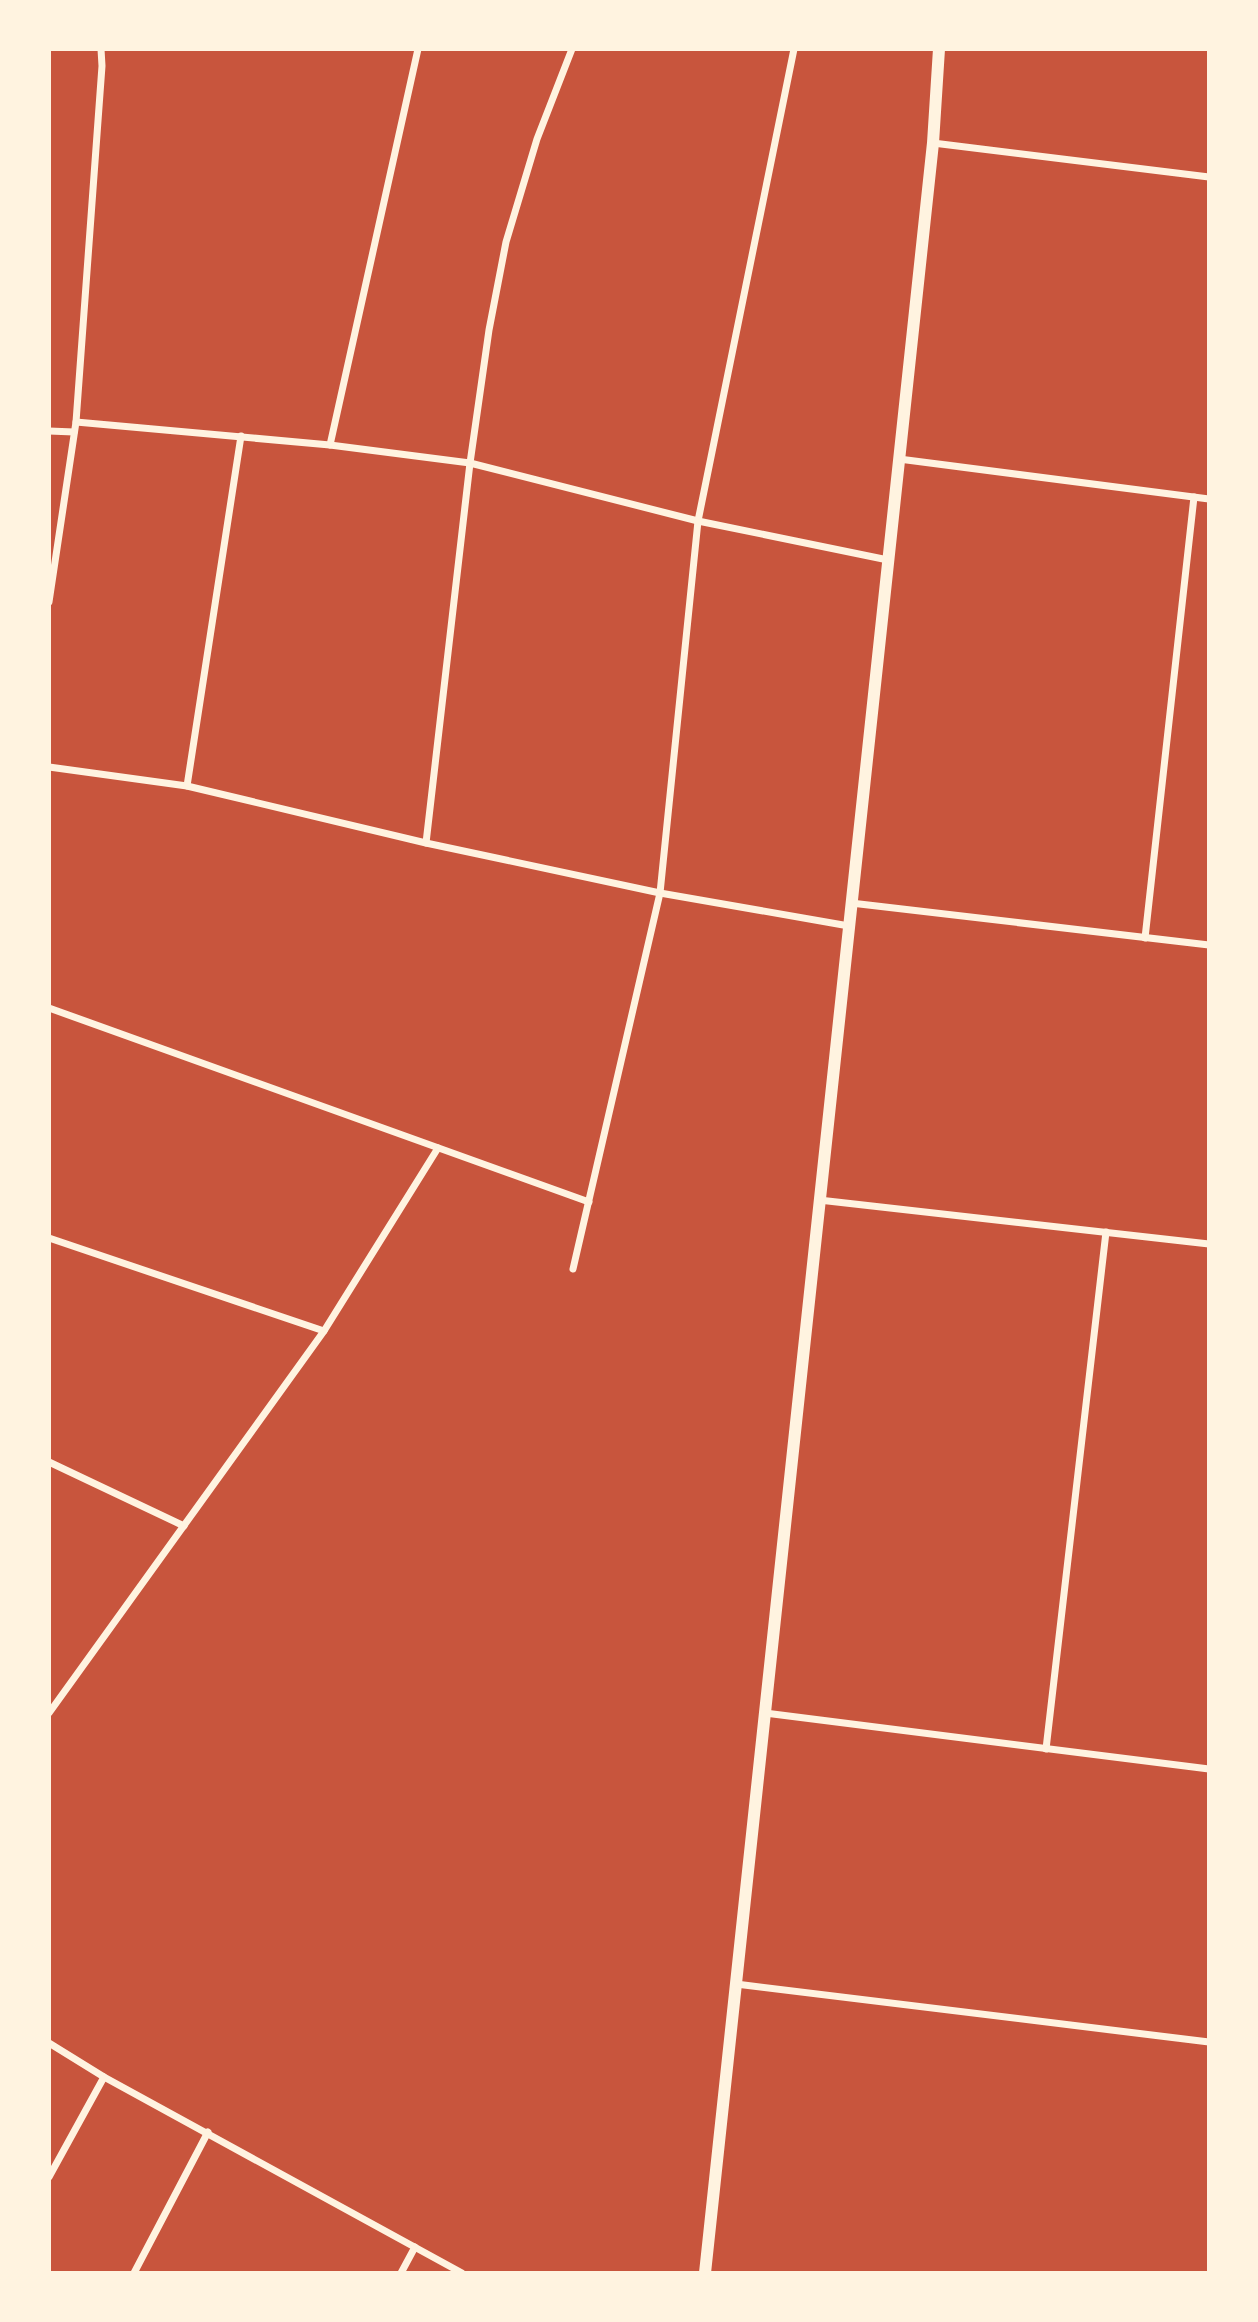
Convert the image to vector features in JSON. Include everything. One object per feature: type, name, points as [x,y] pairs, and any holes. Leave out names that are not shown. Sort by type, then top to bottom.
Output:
[{"type":"street","points":[[49,602],[76,422],[102,66],[101,49]]},
{"type":"street","points":[[330,445],[418,49]]},
{"type":"street","points":[[426,843],[470,463],[489,330],[506,242],[537,139],[572,49]]},
{"type":"street","points":[[573,1269],[660,893],[698,521],[794,49]]},
{"type":"street","points":[[705,2273],[933,143],[939,49]]},
{"type":"street","points":[[933,143],[1209,177]]},
{"type":"street","points":[[76,422],[330,445],[470,463],[698,521],[888,560]]},
{"type":"street","points":[[49,431],[74,432]]},
{"type":"street","points":[[187,786],[240,436]]},
{"type":"street","points":[[899,458],[1209,499]]},
{"type":"street","points":[[1146,938],[1194,498]]},
{"type":"street","points":[[49,767],[187,786],[426,843],[660,893],[849,926]]},
{"type":"street","points":[[851,903],[1209,945]]},
{"type":"street","points":[[49,1008],[589,1202]]},
{"type":"street","points":[[49,1713],[324,1331],[438,1148]]},
{"type":"street","points":[[819,1200],[1209,1244]]},
{"type":"street","points":[[1046,1749],[1106,1233]]},
{"type":"street","points":[[49,1238],[324,1331]]},
{"type":"street","points":[[49,1462],[184,1526]]},
{"type":"street","points":[[765,1713],[1209,1769]]},
{"type":"street","points":[[736,1984],[1209,2042]]},
{"type":"street","points":[[49,2043],[104,2077],[462,2273]]},
{"type":"street","points":[[49,2177],[104,2077]]},
{"type":"street","points":[[134,2273],[208,2133]]},
{"type":"street","points":[[401,2273],[415,2247]]}]
